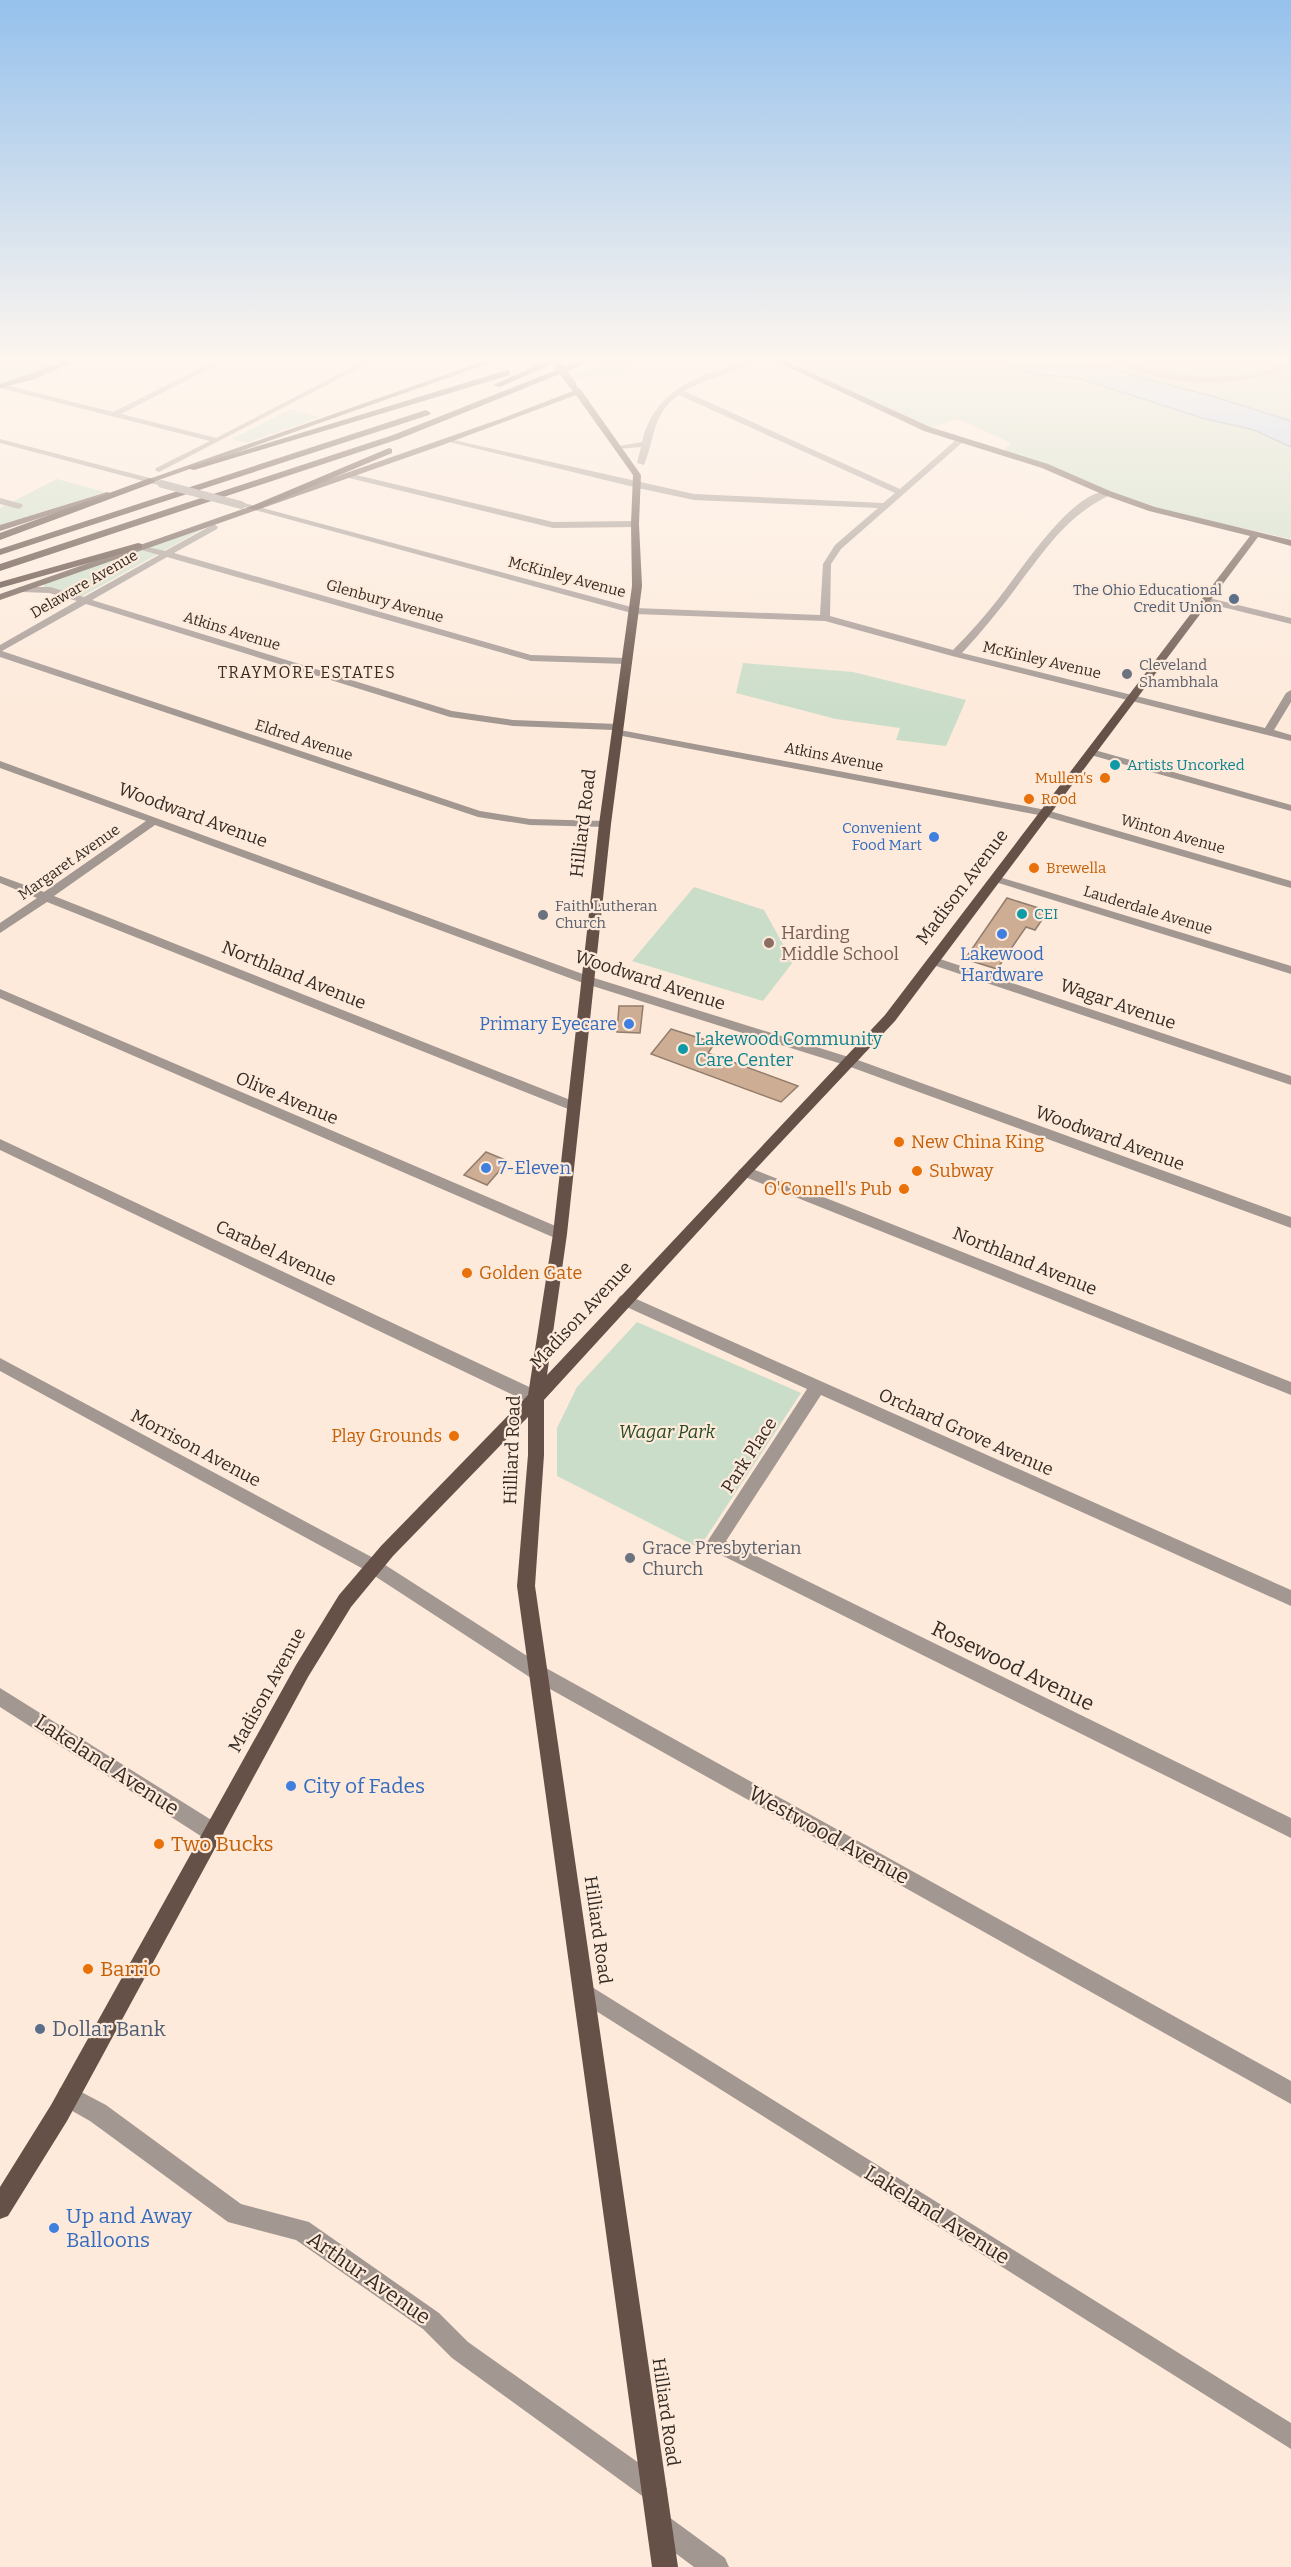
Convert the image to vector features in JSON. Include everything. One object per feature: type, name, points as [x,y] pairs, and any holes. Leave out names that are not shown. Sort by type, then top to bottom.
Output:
[{"type":"highway","points":[[0,552],[224,479]]},
{"type":"highway","points":[[0,568],[270,479]]},
{"type":"highway","points":[[252,508],[323,479]]},
{"type":"highway","points":[[0,537],[150,481]]},
{"type":"highway","points":[[0,585],[138,546]]},
{"type":"main road","points":[[0,528],[157,479]]},
{"type":"main road","points":[[0,597],[138,546],[337,479]]},
{"type":"main road","name":"Hilliard Road","points":[[637,479],[635,611],[626,661],[605,824],[560,1234],[536,1398],[537,1455],[526,1586],[664,2567]]},
{"type":"main road","points":[[1074,479],[1152,509],[1291,543]]},
{"type":"main road","name":"Madison Avenue","points":[[0,2208],[38,2149],[302,1671],[345,1601],[373,1566],[536,1398],[745,1171],[890,1018],[1255,535]]},
{"type":"street","name":"McKinley Avenue","points":[[142,479],[635,611],[825,618],[955,654],[1291,738]]},
{"type":"street","points":[[364,479],[553,525],[635,524]]},
{"type":"street","points":[[608,479],[711,498],[883,506]]},
{"type":"street","points":[[871,479],[900,492]]},
{"type":"street","points":[[825,618],[827,564],[830,556],[916,479]]},
{"type":"street","points":[[955,654],[1009,593],[1029,562],[1075,510],[1107,493]]},
{"type":"street","points":[[0,501],[19,506]]},
{"type":"street","name":"Delaware Avenue","points":[[0,649],[214,527]]},
{"type":"street","name":"Glenbury Avenue","points":[[138,546],[531,658],[626,661]]},
{"type":"street","points":[[50,590],[52,579]]},
{"type":"street","name":"Atkins Avenue","points":[[22,589],[50,590],[450,714],[524,726],[618,729],[1046,813]]},
{"type":"street","points":[[1205,600],[1291,621]]},
{"type":"street","name":"Eldred Avenue","points":[[0,654],[477,814],[530,822],[605,824]]},
{"type":"street","points":[[1268,732],[1291,693]]},
{"type":"street","points":[[1091,752],[1291,808]]},
{"type":"street","name":"Woodward Avenue","points":[[0,764],[587,980],[850,1062],[1291,1223]]},
{"type":"street","name":"Winton Avenue","points":[[1046,813],[1291,885]]},
{"type":"street","name":"Margaret Avenue","points":[[0,929],[155,820]]},
{"type":"street","name":"Northland Avenue","points":[[0,879],[573,1106]]},
{"type":"street","name":"Lauderdale Avenue","points":[[996,879],[1291,970]]},
{"type":"street","name":"Wagar Avenue","points":[[934,961],[1291,1081]]},
{"type":"street","name":"Olive Avenue","points":[[0,993],[560,1234]]},
{"type":"street","name":"Carabel Avenue","points":[[0,1144],[536,1398]]},
{"type":"street","name":"Northland Avenue","points":[[745,1171],[1291,1389]]},
{"type":"street","name":"Orchard Grove Avenue","points":[[625,1300],[1291,1598]]},
{"type":"street","name":"Morrison Avenue","points":[[0,1364],[373,1566]]},
{"type":"street","name":"Park Place","points":[[715,1544],[817,1387]]},
{"type":"street","name":"Rosewood Avenue","points":[[715,1544],[1291,1828]]},
{"type":"street","name":"Westwood Avenue","points":[[373,1566],[540,1674],[1291,2093]]},
{"type":"street","name":"Lakeland Avenue","points":[[0,1697],[214,1833]]},
{"type":"street","name":"Lakeland Avenue","points":[[584,1992],[1291,2437]]},
{"type":"street","name":"Arthur Avenue","points":[[68,2096],[98,2113],[236,2214],[301,2230],[431,2321],[460,2350],[654,2490]]},
{"type":"street","points":[[660,2526],[716,2567]]},
{"type":"green space","points":[[57,479],[105,492],[0,525],[0,508]]},
{"type":"green space","points":[[1077,479],[1291,479],[1291,539],[1243,528],[1240,531],[1165,512]]},
{"type":"green space","points":[[208,526],[79,598],[44,587],[44,583]]},
{"type":"green space","points":[[743,663],[853,672],[966,700],[946,746],[896,740],[900,728],[836,719],[736,693]]},
{"type":"green space","points":[[694,887],[764,910],[793,962],[763,1001],[632,961]]},
{"type":"green space","name":"Wagar Park","points":[[637,1322],[801,1393],[699,1548],[557,1476],[557,1428],[577,1387]]},
{"type":"building","points":[[1007,898],[1048,911],[1035,930],[1026,927],[997,969],[965,959]]},
{"type":"building","name":"Primary Eyecare","points":[[619,1006],[643,1006],[640,1033],[617,1032]]},
{"type":"building","points":[[671,1029],[715,1043],[708,1053],[798,1086],[781,1102],[651,1054]]},
{"type":"building","name":"7-Eleven","points":[[486,1152],[508,1161],[487,1185],[464,1175]]},
{"type":"place","name":"The Ohio Educational Credit Union","points":[[1234,599]]},
{"type":"place","name":"Cleveland Shambhala","points":[[1127,674]]},
{"type":"place","name":"Artists Uncorked","points":[[1115,765]]},
{"type":"place","name":"Mullen's","points":[[1105,778]]},
{"type":"place","name":"Rood","points":[[1029,799]]},
{"type":"place","name":"Convenient Food Mart","points":[[934,837]]},
{"type":"place","name":"Brewella","points":[[1034,868]]},
{"type":"place","name":"CEI","points":[[1022,914]]},
{"type":"place","name":"Faith Lutheran Church","points":[[543,915]]},
{"type":"place","name":"Lakewood Hardware","points":[[1002,934]]},
{"type":"place","name":"Harding Middle School","points":[[769,943]]},
{"type":"place","name":"Primary Eyecare","points":[[629,1024]]},
{"type":"place","name":"Lakewood Community Care Center","points":[[683,1049]]},
{"type":"place","name":"New China King","points":[[899,1142]]},
{"type":"place","name":"7-Eleven","points":[[486,1168]]},
{"type":"place","name":"Subway","points":[[917,1171]]},
{"type":"place","name":"O'Connell's Pub","points":[[904,1189]]},
{"type":"place","name":"Golden Gate","points":[[467,1273]]},
{"type":"place","name":"Play Grounds","points":[[454,1436]]},
{"type":"place","name":"Grace Presbyterian Church","points":[[630,1558]]},
{"type":"place","name":"City of Fades","points":[[291,1786]]},
{"type":"place","name":"Two Bucks","points":[[159,1844]]},
{"type":"place","name":"Barrio","points":[[88,1969]]},
{"type":"place","name":"Dollar Bank","points":[[40,2029]]},
{"type":"place","name":"Up and Away Balloons","points":[[54,2228]]},
{"type":"district","name":"TRAYMORE ESTATES","points":[[307,672]]}]
